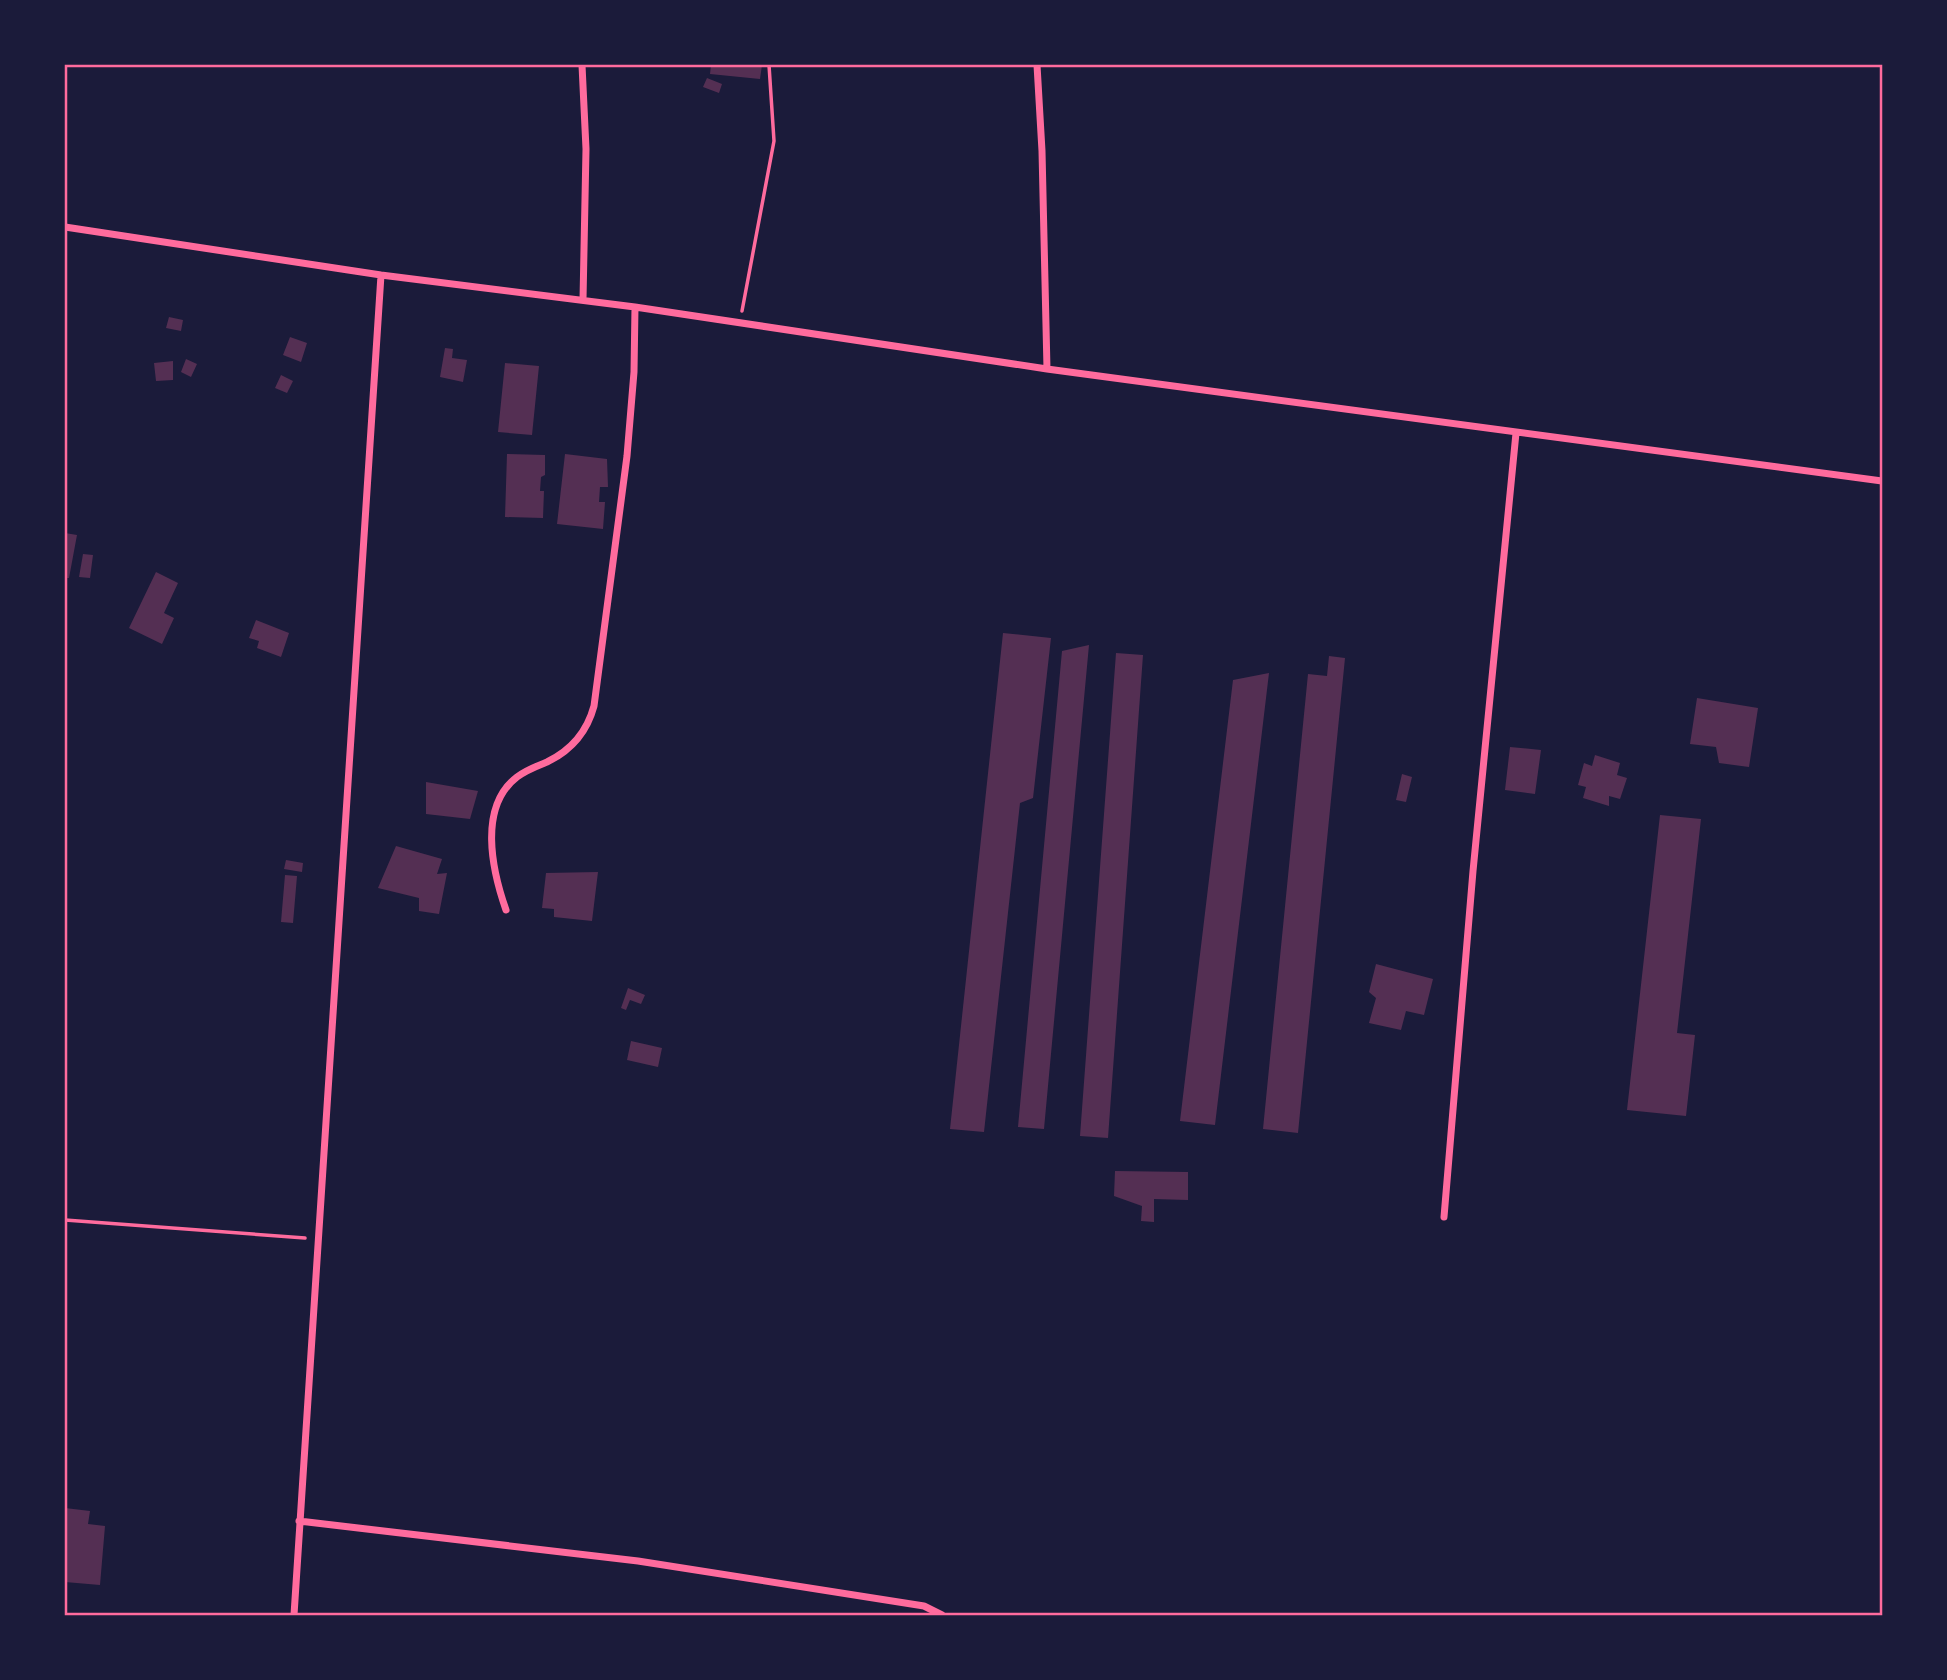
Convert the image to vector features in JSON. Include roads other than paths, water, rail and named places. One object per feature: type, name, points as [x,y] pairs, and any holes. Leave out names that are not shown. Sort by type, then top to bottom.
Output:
[{"type":"street","points":[[582,65],[586,149],[583,300]]},
{"type":"street","points":[[1037,65],[1042,151],[1047,369]]},
{"type":"street","points":[[65,227],[381,275],[635,307],[1047,369],[1882,481]]},
{"type":"street","points":[[294,1615],[381,275]]},
{"type":"street","points":[[506,910],[500,892],[492,844],[493,820],[499,801],[518,776],[552,759],[572,745],[589,723],[594,706],[628,444],[634,372],[635,307]]},
{"type":"street","points":[[1444,1217],[1473,871],[1516,433]]},
{"type":"street","points":[[299,1521],[638,1561],[789,1583],[925,1606],[942,1615]]}]
